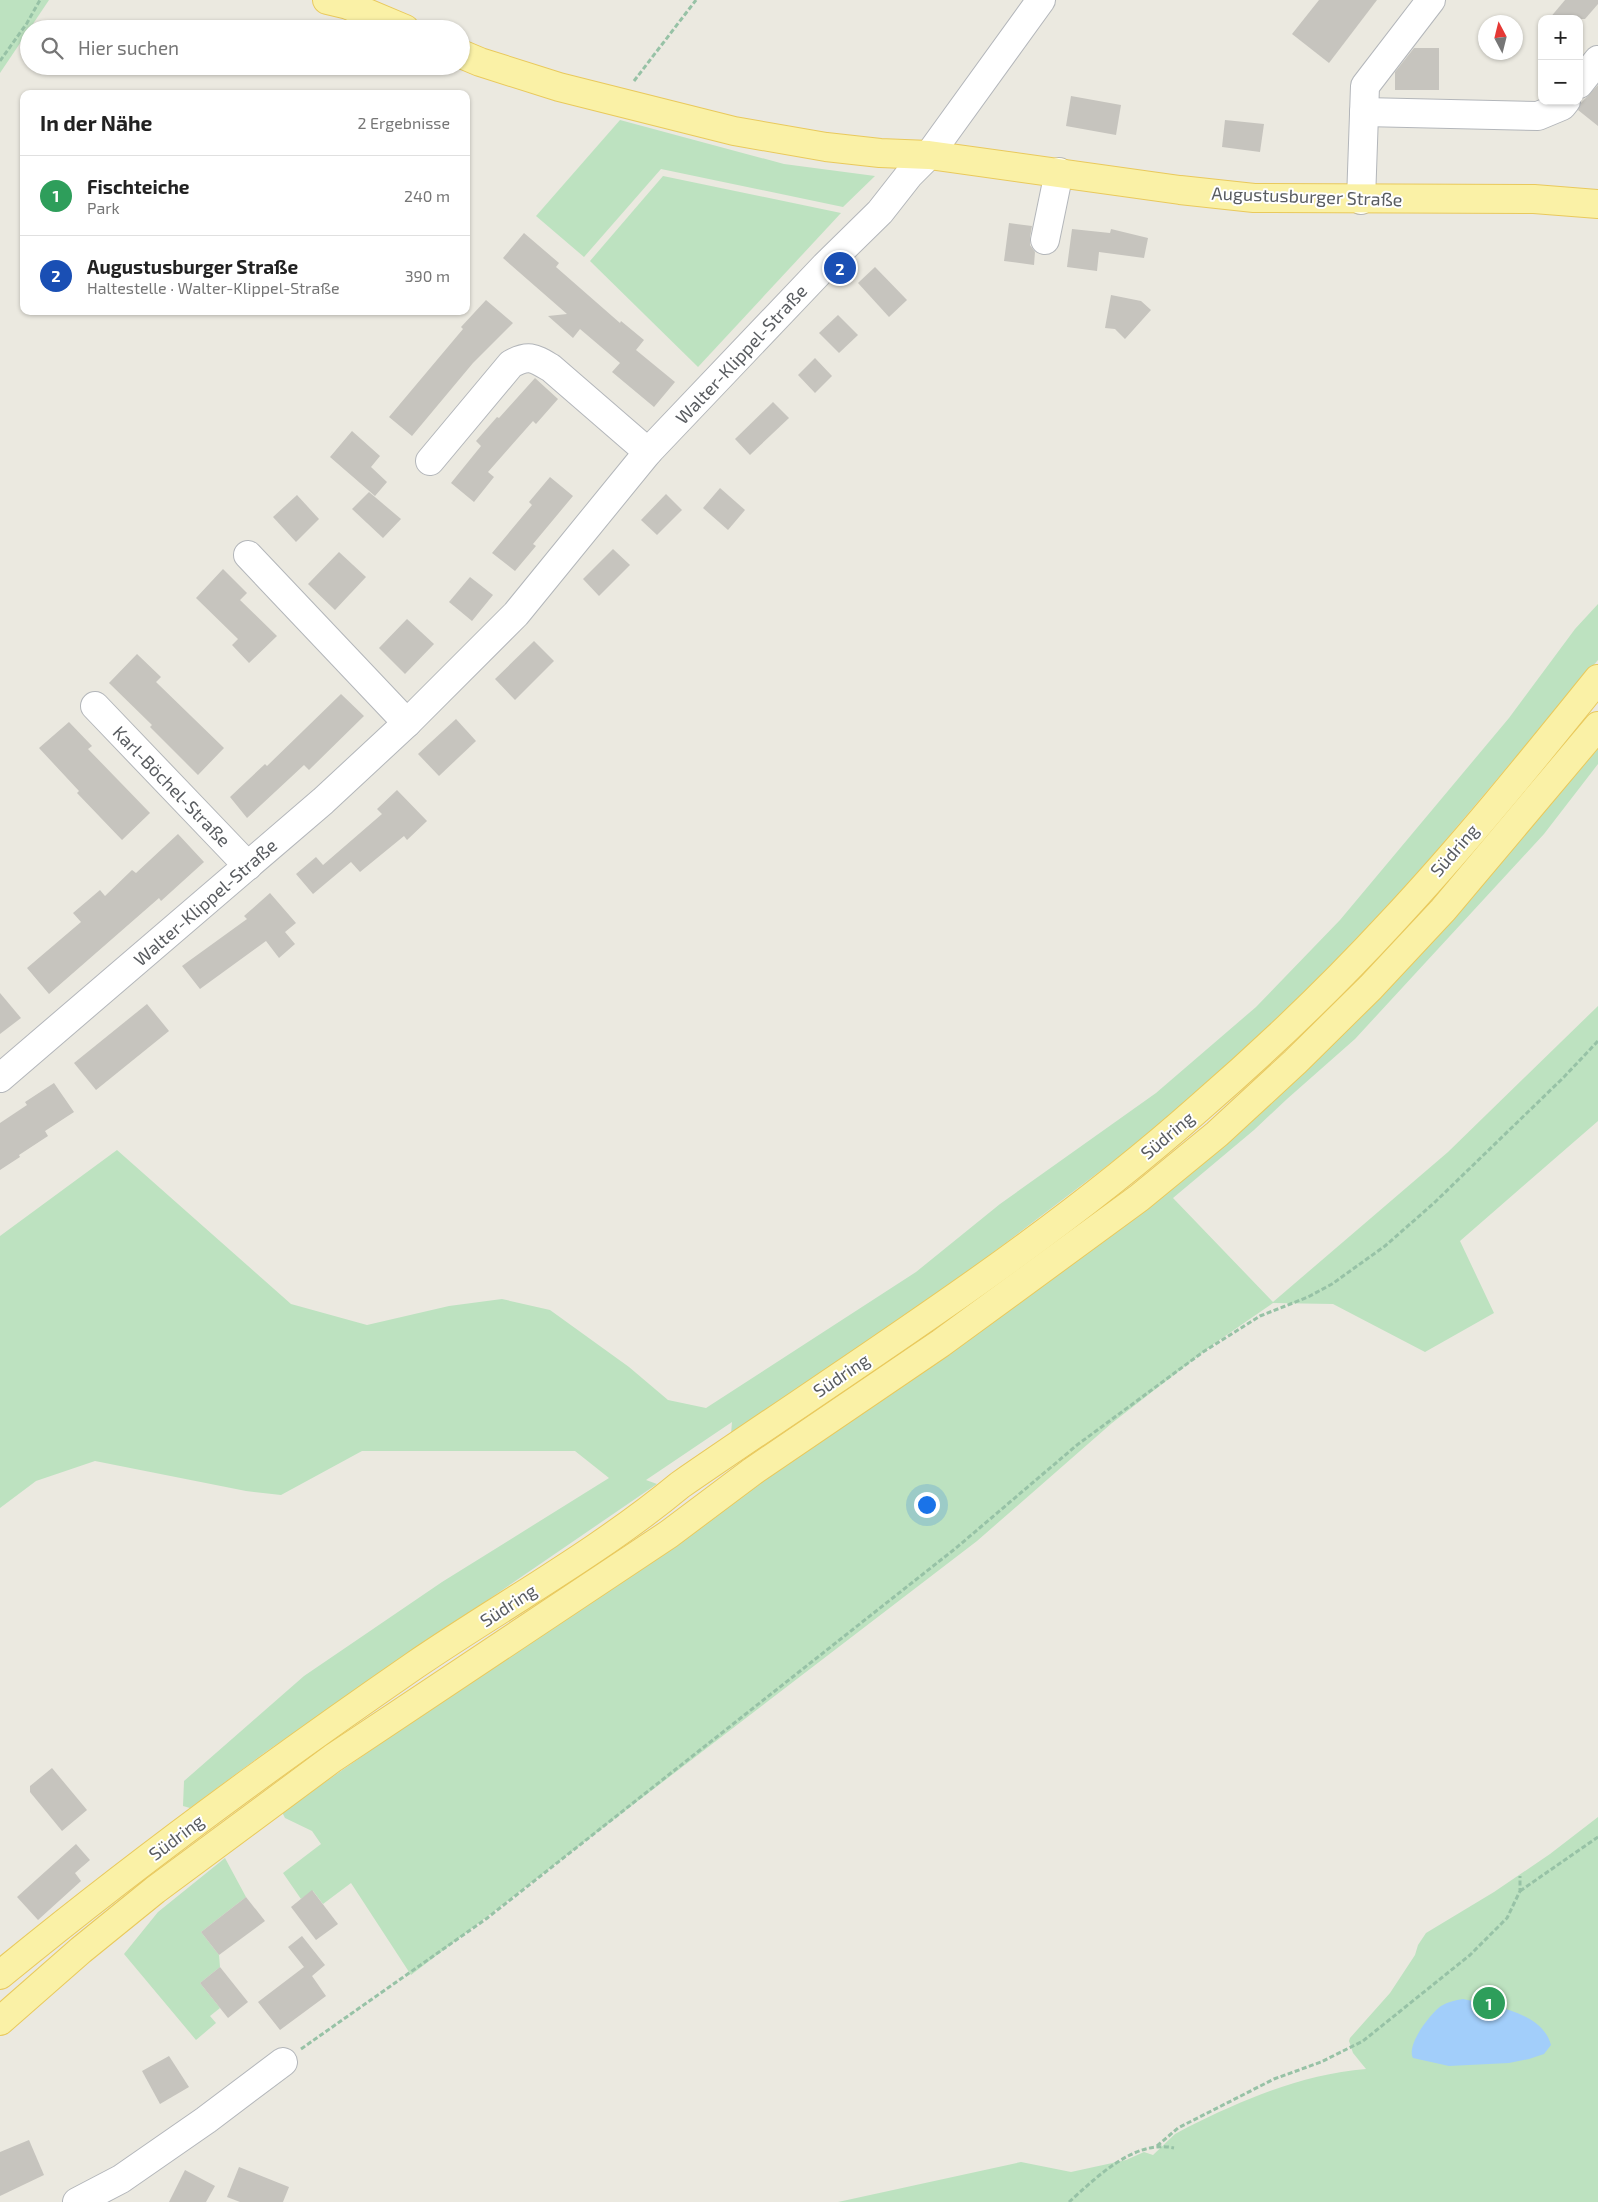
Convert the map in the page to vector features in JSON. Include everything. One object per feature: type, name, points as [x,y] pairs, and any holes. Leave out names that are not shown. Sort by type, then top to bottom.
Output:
[{"type":"main road","points":[[327,0],[348,5],[384,20]]},
{"type":"main road","name":"Augustusburger Straße","points":[[470,58],[559,87],[734,131],[826,147],[880,153],[929,155],[1180,190],[1254,198],[1361,200],[1534,199],[1598,204]]},
{"type":"main road","name":"Südring","points":[[0,1975],[141,1863],[306,1741],[418,1664],[642,1517],[680,1485],[1027,1245],[1108,1185],[1198,1110],[1321,996],[1391,923],[1598,679]]},
{"type":"main road","name":"Südring","points":[[0,2021],[119,1918],[333,1758],[669,1534],[710,1501],[941,1343],[1061,1257],[1139,1198],[1216,1134],[1295,1062],[1371,988],[1443,910],[1598,726]]},
{"type":"street","name":"Walter-Klippel-Straße","points":[[0,1078],[323,801],[407,723],[516,614],[648,452],[825,266],[880,212],[909,175],[929,155],[1041,0]]},
{"type":"street","points":[[1361,200],[1365,86],[1431,0]]},
{"type":"street","points":[[1583,79],[1598,60]]},
{"type":"street","points":[[1364,112],[1538,116],[1563,105]]},
{"type":"street","points":[[1045,240],[1059,172]]},
{"type":"street","points":[[430,461],[511,364],[522,358],[535,358],[551,368],[648,452]]},
{"type":"street","points":[[248,555],[407,723]]},
{"type":"street","name":"Karl-Böchel-Straße","points":[[95,706],[248,866]]},
{"type":"street","points":[[77,2202],[121,2179],[206,2120],[282,2062]]},
{"type":"path","points":[[28,20],[40,0]]},
{"type":"path","points":[[618,101],[696,0]]},
{"type":"path","points":[[0,60],[20,32]]},
{"type":"path","points":[[282,2062],[486,1919],[904,1589],[1085,1439],[1203,1352],[1260,1316],[1308,1298],[1332,1284],[1385,1246],[1434,1203],[1563,1078],[1598,1041]]},
{"type":"path","points":[[1520,1892],[1598,1837]]},
{"type":"path","points":[[1157,2146],[1178,2128],[1274,2079],[1321,2062],[1363,2041],[1470,1955],[1507,1918],[1520,1892],[1520,1876]]},
{"type":"path","points":[[1069,2202],[1118,2163],[1134,2153],[1157,2146],[1174,2148]]},
{"type":"green space","points":[[0,0],[49,0],[36,20],[20,20],[20,43],[0,73]]},
{"type":"green space","points":[[620,120],[784,164],[875,176],[843,207],[661,169],[584,257],[536,216]]},
{"type":"green space","points":[[663,176],[841,213],[698,367],[590,261]]},
{"type":"green space","points":[[1598,604],[1598,660],[1361,937],[1274,1024],[1183,1108],[966,1273],[731,1434],[732,1422],[646,1480],[657,1484],[267,1751],[190,1808],[183,1806],[184,1781],[304,1676],[442,1582],[609,1478],[575,1451],[362,1451],[281,1495],[246,1491],[95,1461],[36,1481],[0,1508],[0,1236],[117,1150],[291,1304],[367,1325],[449,1306],[502,1299],[550,1310],[629,1367],[668,1400],[706,1408],[916,1272],[1000,1204],[1156,1093],[1256,1007],[1340,920],[1509,718],[1575,629]]},
{"type":"green space","points":[[1598,742],[1598,764],[1544,834],[1355,1039],[1254,1130],[1173,1198],[1273,1302],[1448,1152],[1598,1006],[1598,1121],[1460,1241],[1494,1313],[1425,1352],[1333,1304],[1273,1303],[1215,1343],[1112,1423],[977,1541],[411,1975],[351,1883],[323,1904],[313,1891],[301,1899],[283,1873],[321,1844],[312,1831],[285,1818],[282,1812],[1082,1256]]},
{"type":"green space","points":[[1598,1817],[1598,2202],[838,2202],[1021,2162],[1071,2172],[1126,2160],[1144,2152],[1153,2155],[1175,2134],[1274,2089],[1319,2076],[1366,2069],[1353,2053],[1349,2041],[1350,2038],[1390,1993],[1415,1955],[1418,1945],[1426,1933],[1494,1892],[1550,1854]]},
{"type":"green space","points":[[225,1858],[246,1897],[201,1932],[219,1955],[220,1967],[200,1983],[220,2008],[210,2016],[216,2023],[196,2040],[124,1954],[158,1912]]},
{"type":"water","points":[[1463,1999],[1501,2008],[1527,2017],[1538,2024],[1546,2034],[1551,2045],[1544,2054],[1509,2063],[1449,2066],[1413,2058],[1412,2052],[1416,2038],[1436,2010],[1452,2001]]},
{"type":"building","points":[[1319,0],[1377,0],[1329,63],[1292,34]]},
{"type":"building","points":[[1565,0],[1598,0],[1598,4],[1585,19],[1583,19],[1583,15],[1552,15]]},
{"type":"building","points":[[1414,48],[1439,48],[1439,90],[1395,90],[1395,72]]},
{"type":"building","points":[[1598,85],[1598,126],[1578,110],[1580,105],[1583,105],[1583,101]]},
{"type":"building","points":[[1071,96],[1121,105],[1116,135],[1066,126]]},
{"type":"building","points":[[1225,120],[1264,124],[1260,152],[1222,147]]},
{"type":"building","points":[[1009,223],[1032,226],[1030,245],[1035,252],[1034,265],[1004,261]]},
{"type":"building","points":[[1072,229],[1110,233],[1111,229],[1148,238],[1144,258],[1099,252],[1097,271],[1067,267]]},
{"type":"building","points":[[524,233],[559,263],[556,267],[620,323],[621,321],[644,340],[636,350],[675,382],[654,407],[612,372],[620,363],[580,329],[573,338],[548,316],[567,314],[503,258]]},
{"type":"building","points":[[875,267],[907,300],[889,317],[858,283]]},
{"type":"building","points":[[1111,295],[1141,301],[1151,310],[1125,339],[1115,329],[1105,328]]},
{"type":"building","points":[[486,300],[513,323],[473,363],[412,436],[389,417],[463,329],[461,327]]},
{"type":"building","points":[[838,315],[858,335],[839,353],[819,333]]},
{"type":"building","points":[[815,358],[832,376],[815,393],[798,375]]},
{"type":"building","points":[[535,378],[558,399],[536,424],[533,421],[488,472],[494,477],[474,502],[451,483],[481,446],[476,441]]},
{"type":"building","points":[[773,402],[789,418],[750,455],[735,439]]},
{"type":"building","points":[[352,431],[380,456],[371,467],[387,482],[375,496],[330,457]]},
{"type":"building","points":[[550,477],[573,496],[533,544],[536,546],[515,571],[492,553],[532,505],[529,502]]},
{"type":"building","points":[[720,488],[745,510],[728,530],[703,508]]},
{"type":"building","points":[[369,492],[401,519],[383,538],[352,509]]},
{"type":"building","points":[[666,494],[682,510],[657,535],[641,520]]},
{"type":"building","points":[[297,495],[319,519],[296,542],[273,517]]},
{"type":"building","points":[[613,549],[630,565],[599,596],[583,579]]},
{"type":"building","points":[[339,552],[366,577],[335,610],[308,584]]},
{"type":"building","points":[[223,569],[247,593],[240,600],[277,636],[249,663],[232,645],[238,639],[196,598]]},
{"type":"building","points":[[470,577],[493,595],[472,621],[449,602]]},
{"type":"building","points":[[407,619],[434,644],[405,674],[379,648]]},
{"type":"building","points":[[534,641],[554,661],[515,700],[495,679]]},
{"type":"building","points":[[137,654],[161,677],[156,682],[224,748],[198,775],[150,727],[152,725],[109,683]]},
{"type":"building","points":[[341,694],[364,716],[309,770],[304,765],[247,818],[230,797],[265,764],[267,766]]},
{"type":"building","points":[[456,719],[476,741],[439,776],[418,754]]},
{"type":"building","points":[[69,722],[92,746],[88,749],[150,813],[122,840],[77,793],[79,791],[39,748]]},
{"type":"building","points":[[397,790],[427,821],[407,840],[404,836],[360,872],[351,862],[313,894],[296,874],[316,857],[323,865],[382,814],[377,809]]},
{"type":"building","points":[[178,834],[204,862],[161,901],[159,898],[49,994],[27,968],[81,922],[73,913],[100,890],[105,896],[132,870],[136,873]]},
{"type":"building","points":[[270,893],[296,923],[285,932],[295,944],[279,958],[266,941],[200,989],[182,966],[247,919],[244,916]]},
{"type":"building","points":[[0,993],[21,1018],[0,1034]]},
{"type":"building","points":[[147,1004],[169,1031],[96,1090],[74,1063]]},
{"type":"building","points":[[54,1083],[74,1112],[45,1131],[48,1136],[0,1170],[0,1123],[27,1105],[25,1102]]},
{"type":"building","points":[[52,1768],[87,1810],[62,1831],[30,1792],[30,1786]]},
{"type":"building","points":[[76,1844],[90,1860],[75,1873],[81,1881],[38,1920],[17,1897]]},
{"type":"building","points":[[312,1890],[338,1924],[316,1940],[291,1907]]},
{"type":"building","points":[[246,1897],[265,1921],[219,1955],[201,1932]]},
{"type":"building","points":[[302,1936],[325,1965],[312,1976],[326,1996],[280,2030],[258,2002],[304,1967],[288,1947]]},
{"type":"building","points":[[220,1967],[248,2002],[228,2018],[200,1983]]},
{"type":"building","points":[[169,2056],[189,2087],[160,2104],[142,2071]]},
{"type":"building","points":[[29,2140],[44,2175],[0,2196],[0,2152]]},
{"type":"building","points":[[239,2167],[289,2187],[283,2202],[240,2202],[227,2197]]},
{"type":"building","points":[[185,2170],[215,2186],[206,2202],[169,2202]]},
{"type":"place","name":"Augustusburger Straße","points":[[840,268]]},
{"type":"place","name":"Fischteiche","points":[[1489,2003]]}]
